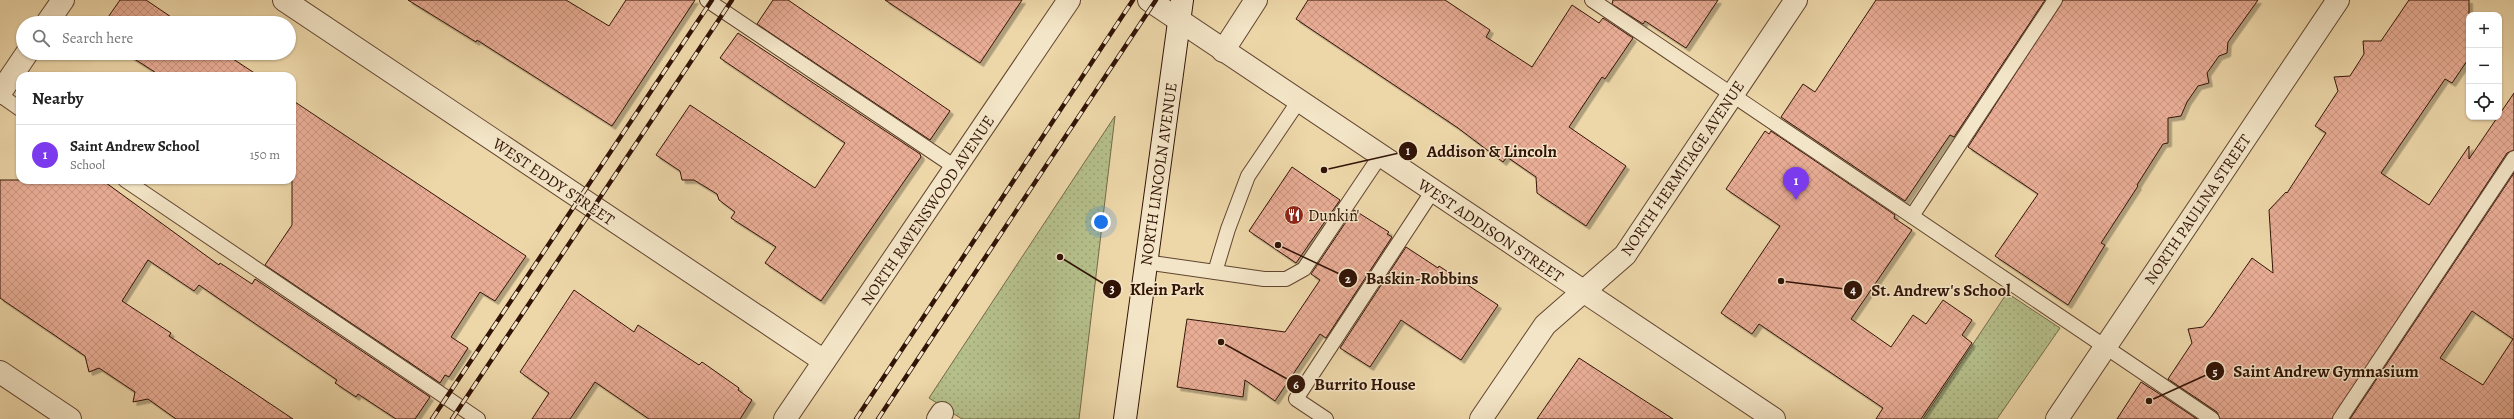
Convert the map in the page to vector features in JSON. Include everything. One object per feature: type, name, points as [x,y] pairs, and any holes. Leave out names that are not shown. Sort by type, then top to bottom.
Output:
[{"type":"street","points":[[52,16],[62,0]]},
{"type":"street","name":"WEST EDDY STREET","points":[[284,0],[824,361]]},
{"type":"street","name":"NORTH RAVENSWOOD AVENUE","points":[[785,419],[1069,0]]},
{"type":"street","name":"WEST ADDISON STREET","points":[[1149,0],[1181,10],[1223,50],[1298,102],[1774,419]]},
{"type":"street","points":[[1223,50],[1256,0]]},
{"type":"street","name":"NORTH HERMITAGE AVENUE","points":[[1481,419],[1545,325],[1625,255],[1796,0]]},
{"type":"street","name":"NORTH PAULINA STREET","points":[[2057,419],[2338,0]]},
{"type":"street","name":"NORTH LINCOLN AVENUE","points":[[1125,419],[1181,10]]},
{"type":"street","points":[[0,94],[22,60]]},
{"type":"street","points":[[0,372],[70,419]]},
{"type":"lane","points":[[707,0],[955,167]]},
{"type":"lane","points":[[1592,0],[2212,419]]},
{"type":"lane","points":[[1912,216],[2055,0]]},
{"type":"lane","points":[[0,94],[16,106]]},
{"type":"lane","points":[[1215,272],[1228,229],[1248,176],[1298,102]]},
{"type":"lane","points":[[1146,262],[1249,277],[1286,279],[1304,268],[1380,156]]},
{"type":"lane","points":[[2340,419],[2514,158]]},
{"type":"lane","points":[[131,184],[478,419]]},
{"type":"lane","points":[[1326,419],[1296,399],[1432,192]]},
{"type":"green space","points":[[1115,116],[1079,419],[962,419],[929,398]]},
{"type":"green space","points":[[2007,293],[2060,328],[1997,419],[1923,419]]},
{"type":"building","points":[[120,0],[146,0],[170,16],[109,16]]},
{"type":"building","points":[[408,0],[566,0],[609,26],[626,0],[695,0],[612,126],[477,40],[476,42]]},
{"type":"building","points":[[773,0],[788,0],[950,111],[930,140],[757,24]]},
{"type":"building","points":[[885,0],[1022,0],[980,63]]},
{"type":"building","points":[[1308,0],[1445,0],[1490,30],[1486,37],[1532,67],[1572,5],[1599,23],[1603,18],[1633,38],[1605,79],[1602,77],[1569,127],[1626,166],[1586,226],[1537,193],[1536,177],[1507,157],[1503,162],[1458,128],[1296,19]]},
{"type":"building","points":[[1613,0],[1718,0],[1686,48],[1645,21],[1643,24],[1612,4]]},
{"type":"building","points":[[1876,0],[2045,0],[1954,137],[1950,135],[1905,201],[1781,117],[1803,84],[1815,92]]},
{"type":"building","points":[[2063,0],[2258,0],[2228,42],[2227,53],[2219,56],[2207,73],[2209,83],[2198,86],[2187,102],[2181,116],[2168,118],[2168,143],[2163,144],[2101,243],[2105,245],[2068,305],[1995,256],[2038,194],[1968,147]]},
{"type":"building","points":[[2409,0],[2469,0],[2469,12],[2466,12],[2466,62],[2452,83],[2445,79],[2381,173],[2429,205],[2469,146],[2469,159],[2496,120],[2502,120],[2502,111],[2514,93],[2514,150],[2507,153],[2332,419],[2220,419],[2217,412],[2168,379],[2192,343],[2188,329],[2203,327],[2252,258],[2273,273],[2269,210],[2286,192],[2287,193],[2326,133],[2315,126],[2338,91],[2334,77],[2350,76],[2364,54],[2363,41],[2381,41]]},
{"type":"building","points":[[738,33],[920,154],[921,157],[821,301],[765,263],[776,247],[731,218],[735,212],[719,200],[717,194],[694,180],[682,180],[680,171],[656,155],[690,105],[815,188],[845,143],[720,58]]},
{"type":"building","points":[[136,60],[235,60],[253,72],[155,72]]},
{"type":"building","points":[[296,103],[526,256],[495,301],[480,292],[451,337],[468,348],[449,377],[445,375],[440,383],[265,265],[292,225],[292,184],[296,184]]},
{"type":"building","points":[[1765,131],[1769,134],[1771,131],[1895,215],[1894,218],[1912,230],[1851,319],[1891,347],[1913,315],[1926,324],[1943,300],[1972,320],[1962,335],[1972,343],[1921,419],[1876,419],[1883,408],[1759,324],[1752,334],[1721,313],[1780,226],[1726,189]]},
{"type":"building","name":"Dunkin'","points":[[1292,167],[1340,200],[1296,263],[1249,231]]},
{"type":"building","points":[[2514,173],[2514,419],[2350,419]],"holes":[[[2472,311],[2513,339],[2483,385],[2440,358]]]},
{"type":"building","points":[[0,180],[16,180],[16,184],[108,184],[219,265],[220,263],[252,284],[255,279],[430,397],[415,419],[396,419],[358,394],[356,397],[335,383],[337,380],[199,285],[194,291],[148,260],[122,301],[171,333],[169,336],[293,419],[176,419],[148,399],[133,402],[135,392],[99,368],[89,372],[85,356],[0,298]]},
{"type":"building","points":[[1354,210],[1389,232],[1387,234],[1392,237],[1326,338],[1320,334],[1275,401],[1245,380],[1243,397],[1177,387],[1187,319],[1285,332],[1320,280],[1311,274]]},
{"type":"building","points":[[1406,247],[1438,268],[1439,266],[1498,305],[1461,360],[1401,320],[1370,367],[1340,348]]},
{"type":"building","points":[[574,290],[634,332],[638,325],[699,365],[702,362],[739,388],[738,390],[752,400],[740,419],[649,419],[595,382],[570,419],[532,419],[549,393],[520,372]]},
{"type":"building","points":[[1579,358],[1673,419],[1537,419]]},
{"type":"building","points":[[2141,382],[2158,393],[2197,419],[2117,419]]},
{"type":"railway","points":[[432,419],[712,0]]},
{"type":"railway","points":[[452,419],[732,0]]},
{"type":"railway","points":[[856,419],[1133,0]]},
{"type":"railway","points":[[878,419],[1156,0]]},
{"type":"place","name":"Addison & Lincoln","points":[[1324,170]]},
{"type":"place","name":"Saint Andrew School","points":[[1796,200]]},
{"type":"place","name":"Dunkin'","points":[[1294,215]]},
{"type":"place","name":"Baskin-Robbins","points":[[1278,245]]},
{"type":"place","name":"Klein Park","points":[[1060,257]]},
{"type":"place","name":"St. Andrew's School","points":[[1781,281]]},
{"type":"place","name":"Burrito House","points":[[1221,342]]},
{"type":"place","name":"Saint Andrew Gymnasium","points":[[2149,401]]}]
